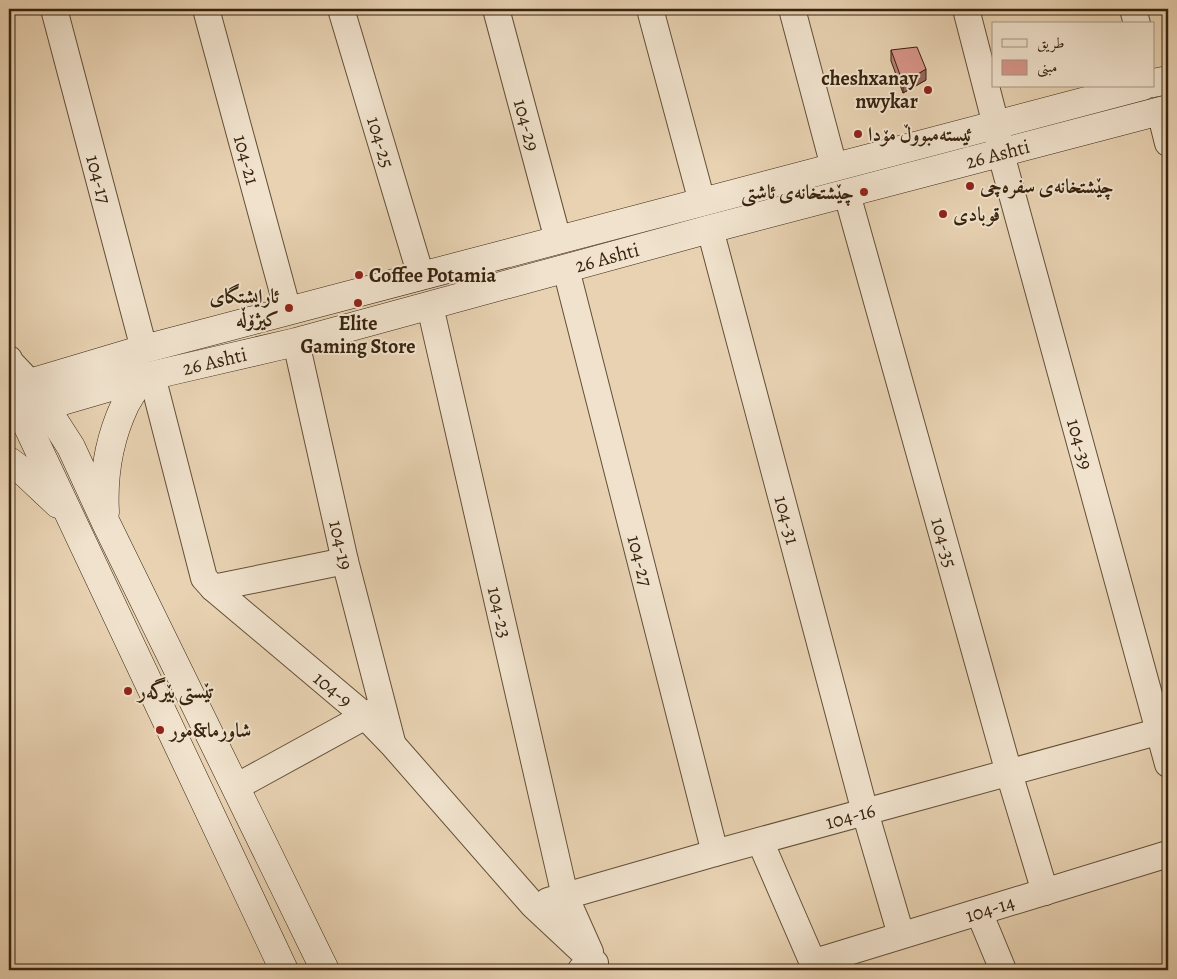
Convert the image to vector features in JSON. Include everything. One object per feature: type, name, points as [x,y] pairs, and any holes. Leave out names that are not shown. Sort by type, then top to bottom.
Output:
[{"type":"main road","points":[[1154,84],[1168,80]]},
{"type":"main road","name":"26 Ashti","points":[[20,398],[144,349],[1135,88]]},
{"type":"main road","name":"26 Ashti","points":[[20,398],[147,377],[296,342],[1164,110]]},
{"type":"main road","points":[[105,521],[104,491],[107,461],[114,432],[126,404],[147,377]]},
{"type":"main road","points":[[20,398],[70,517],[284,970]]},
{"type":"main road","points":[[20,398],[71,447],[105,521],[325,970]]},
{"type":"main road","points":[[9,461],[48,494],[70,517]]},
{"type":"street","name":"104-17","points":[[54,9],[144,349]]},
{"type":"street","name":"104-21","points":[[206,9],[288,311]]},
{"type":"street","name":"104-25","points":[[341,9],[421,276]]},
{"type":"street","name":"104-29","points":[[496,9],[558,240]]},
{"type":"street","points":[[650,9],[702,202]]},
{"type":"street","points":[[792,9],[834,167]]},
{"type":"street","name":"104-39","points":[[966,9],[1002,154],[1164,730],[1168,764]]},
{"type":"street","points":[[1133,9],[1136,22]]},
{"type":"street","points":[[1164,110],[1168,143]]},
{"type":"street","name":"104-35","points":[[848,194],[1009,773],[1045,892]]},
{"type":"street","name":"104-31","points":[[710,230],[865,812],[901,935]]},
{"type":"street","name":"104-27","points":[[566,269],[715,853]]},
{"type":"street","name":"104-23","points":[[430,306],[569,906],[592,968]]},
{"type":"street","name":"104-19","points":[[296,342],[346,561],[374,711],[393,745],[533,905]]},
{"type":"street","points":[[9,359],[20,398]]},
{"type":"street","name":"104-9","points":[[147,377],[204,578],[213,588],[374,711]]},
{"type":"street","points":[[213,588],[346,561]]},
{"type":"street","points":[[236,787],[374,711]]},
{"type":"street","name":"104-16","points":[[533,905],[569,906],[715,853],[1164,730]]},
{"type":"street","points":[[760,841],[814,966]]},
{"type":"street","name":"104-14","points":[[814,966],[901,935],[1168,854]]},
{"type":"street","points":[[533,905],[592,968]]},
{"type":"street","points":[[978,912],[1003,970]]},
{"type":"building","points":[[917,47],[926,69],[903,83],[891,50]]},
{"type":"place","name":"cheshxanay nwykar","points":[[928,90]]},
{"type":"place","name":"ئیستەمبووڵ مۆدا","points":[[858,134]]},
{"type":"place","name":"چێشتخانەی سفرەچی","points":[[970,186]]},
{"type":"place","name":"چێشتخانەی ئاشتی","points":[[864,192]]},
{"type":"place","name":"قوبادی","points":[[943,214]]},
{"type":"place","name":"Coffee Potamia","points":[[359,275]]},
{"type":"place","name":"Elite Gaming Store","points":[[358,303]]},
{"type":"place","name":"ئارایشتگای کیژۆڵە","points":[[289,308]]},
{"type":"place","name":"تێستی بێرگەر","points":[[128,691]]},
{"type":"place","name":"شاورما&مور","points":[[160,730]]}]
